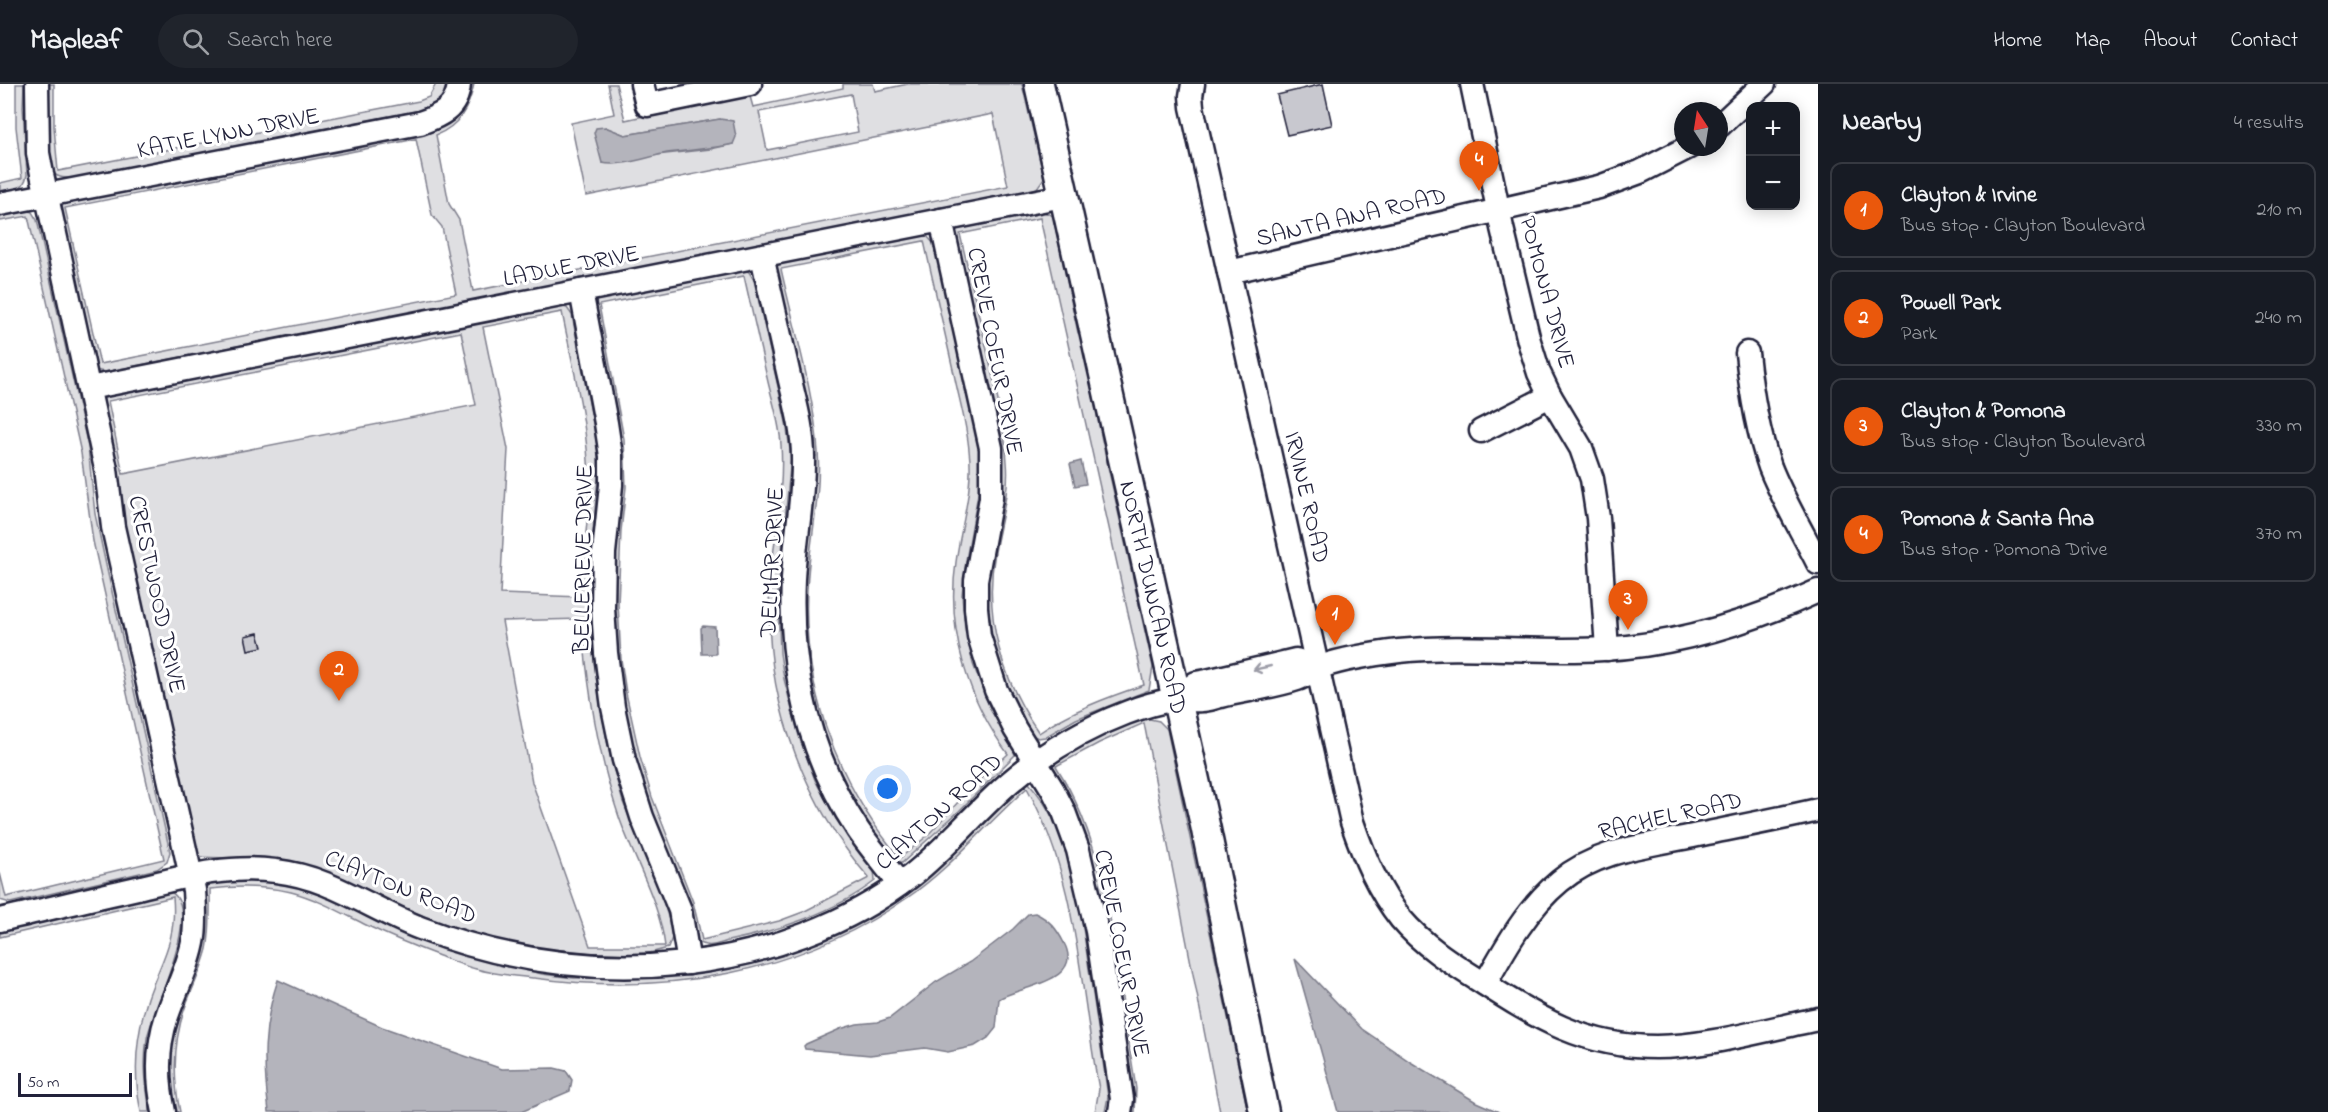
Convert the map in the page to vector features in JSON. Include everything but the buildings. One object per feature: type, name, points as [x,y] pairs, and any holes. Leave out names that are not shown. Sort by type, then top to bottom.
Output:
[{"type":"main road","name":"NORTH DUNCAN ROAD","points":[[1039,84],[1205,825],[1264,1112]]},
{"type":"street","name":"CRESTWOOD DRIVE","points":[[37,84],[38,153],[46,195],[106,469],[114,527],[191,875],[195,913],[194,936],[189,958],[166,1018],[160,1046],[158,1072],[164,1112]]},
{"type":"street","points":[[644,94],[750,84]]},
{"type":"street","name":"IRVINE ROAD","points":[[1193,84],[1192,106],[1352,822],[1374,878],[1390,904],[1422,940],[1440,956],[1548,1023],[1603,1042],[1658,1047],[1693,1044],[1818,1019]]},
{"type":"street","name":"POMONA DRIVE","points":[[1472,84],[1498,210],[1539,373],[1581,448],[1592,479],[1598,518],[1607,649]]},
{"type":"street","points":[[1728,118],[1764,84]]},
{"type":"street","name":"KATIE LYNN DRIVE","points":[[0,204],[420,123],[446,112],[458,90]]},
{"type":"street","name":"SANTA ANA ROAD","points":[[1229,272],[1599,187],[1640,172],[1674,155]]},
{"type":"street","name":"LADUE DRIVE","points":[[89,388],[1064,196]]},
{"type":"street","name":"CREVE COEUR DRIVE","points":[[941,220],[991,448],[991,498],[976,580],[976,608],[980,636],[996,690],[1064,812],[1078,850],[1089,889],[1116,1052],[1122,1099],[1120,1112]]},
{"type":"street","name":"DELMAR DRIVE","points":[[762,256],[800,423],[804,454],[793,577],[792,619],[799,690],[816,749],[839,798],[859,831],[900,884]]},
{"type":"street","name":"BELLERIEVE DRIVE","points":[[580,291],[611,456],[611,485],[604,553],[603,608],[613,707],[624,760],[642,817],[680,910],[689,963]]},
{"type":"street","points":[[1747,353],[1751,392],[1770,467],[1818,563]]},
{"type":"street","points":[[1481,431],[1550,396]]},
{"type":"street","points":[[1318,667],[1370,656],[1438,648],[1607,649],[1645,645],[1704,633],[1771,611],[1818,591]]},
{"type":"street","name":"CLAYTON ROAD","points":[[0,920],[191,875],[253,869],[307,876],[339,888],[425,930],[484,949],[537,961],[593,966],[645,967],[689,963],[748,951],[799,936],[834,922],[871,903],[900,884],[944,848],[1007,784],[1035,762],[1088,729],[1129,711],[1175,699],[1196,683],[1296,660],[1318,667]]},
{"type":"street","name":"RACHEL ROAD","points":[[1485,984],[1526,917],[1554,886],[1581,867],[1620,850],[1818,810]]},
{"type":"shaded area","points":[[16,84],[24,84],[27,175],[21,187],[0,193],[0,183],[22,178],[16,127]]},
{"type":"shaded area","points":[[47,84],[54,84],[54,127],[58,171],[419,101],[429,97],[436,84],[446,84],[439,100],[426,109],[63,178],[55,175],[51,170],[47,153]]},
{"type":"shaded area","points":[[465,84],[474,84],[462,115],[451,127],[436,135],[449,204],[459,220],[473,291],[1008,186],[993,114],[586,196],[571,123],[614,114],[608,84],[616,84],[625,120],[749,93],[753,107],[843,88],[843,84],[873,84],[875,91],[908,84],[1022,84],[1044,178],[1037,188],[1026,192],[105,372],[95,370],[60,217],[61,206],[74,197],[429,127]],"holes":[[[851,94],[858,132],[767,150],[759,112]],[[720,119],[733,144],[657,155],[605,127],[625,135]],[[416,139],[432,215],[442,227],[456,294],[100,364],[65,208]]]},
{"type":"shaded area","points":[[720,119],[733,121],[736,137],[733,144],[667,153],[618,164],[602,163],[594,133],[596,128],[605,127],[625,135]]},
{"type":"shaded area","points":[[22,208],[32,212],[37,220],[88,447],[95,514],[170,852],[167,862],[157,869],[10,903],[0,900],[0,873],[6,897],[164,859],[93,541],[81,453],[28,216],[0,221],[0,212]]},
{"type":"shaded area","points":[[1042,211],[1053,216],[1153,667],[1149,690],[1076,719],[1045,737],[1038,738],[1032,735],[1000,686],[982,612],[997,495],[953,240],[955,232],[964,223]],"holes":[[[1040,218],[1144,685],[1076,711],[1039,733],[1026,713],[1006,670],[994,624],[992,600],[995,552],[1007,485],[1006,449],[989,359],[960,234]]]},
{"type":"shaded area","points":[[913,233],[927,236],[934,244],[977,434],[980,483],[962,595],[965,629],[973,664],[991,711],[1011,742],[1015,755],[902,863],[889,857],[873,838],[827,760],[799,646],[810,472],[776,267],[782,260]],"holes":[[[924,241],[965,422],[969,450],[970,479],[954,588],[954,614],[958,639],[971,688],[994,733],[1008,754],[970,789],[927,836],[900,858],[876,827],[856,795],[839,761],[815,689],[809,652],[807,613],[808,575],[818,483],[818,452],[808,383],[781,269]]]},
{"type":"shaded area","points":[[745,270],[754,280],[786,422],[791,457],[778,594],[780,653],[784,679],[799,736],[815,780],[836,819],[874,870],[875,881],[824,911],[766,932],[714,945],[701,944],[692,934],[644,803],[616,684],[594,301],[605,292]],"holes":[[[744,276],[778,421],[781,445],[781,486],[771,570],[769,612],[776,684],[795,754],[810,787],[847,850],[869,878],[803,912],[779,921],[702,940],[693,902],[652,797],[640,757],[626,693],[621,659],[618,604],[621,531],[626,487],[624,439],[599,305]]]},
{"type":"shaded area","points":[[556,305],[567,308],[572,315],[597,444],[599,467],[591,553],[594,662],[601,709],[611,760],[623,802],[661,894],[670,923],[672,938],[668,948],[646,954],[592,953],[547,949],[493,939],[436,921],[287,860],[198,857],[139,611],[101,398],[114,391]],"holes":[[[562,312],[579,396],[588,460],[589,495],[581,597],[500,594],[508,449],[483,327]],[[461,332],[476,405],[123,474],[108,401]],[[582,619],[590,694],[611,793],[657,912],[665,946],[590,946],[532,782],[502,621]]]},
{"type":"shaded area","points":[[1081,461],[1086,484],[1075,486],[1070,464]]},
{"type":"shaded area","points":[[703,626],[715,627],[716,654],[702,654],[701,628]]},
{"type":"shaded area","points":[[1145,718],[1159,721],[1167,729],[1248,1112],[1220,1112],[1144,723],[1056,766],[1083,818],[1093,845],[1107,902],[1136,1089],[1135,1112],[1125,1112],[1052,764],[1058,757],[1080,743]]},
{"type":"shaded area","points":[[1029,783],[1056,824],[1065,847],[1078,896],[1108,1097],[1105,1112],[1095,1112],[1099,1089],[1067,897],[1044,824],[1027,788],[939,873],[907,898],[865,924],[821,945],[775,961],[728,973],[680,981],[632,984],[583,983],[490,972],[461,965],[375,929],[320,902],[291,892],[240,887],[210,889],[210,927],[207,949],[182,1016],[175,1057],[180,1112],[170,1112],[165,1049],[203,888],[216,881],[258,880],[301,887],[339,901],[422,941],[454,952],[542,974],[574,978],[618,978],[680,974],[828,934],[1019,785]]},
{"type":"shaded area","points":[[168,891],[178,900],[182,916],[180,936],[147,1038],[145,1057],[150,1112],[141,1112],[137,1084],[138,1041],[148,998],[167,950],[173,926],[173,897],[0,937],[0,929]]},
{"type":"shaded area","points":[[1035,913],[1056,929],[1068,956],[1066,966],[1047,981],[999,999],[996,1028],[988,1038],[975,1046],[948,1052],[925,1048],[870,1055],[805,1049],[806,1044],[840,1029],[890,1018],[936,982],[970,962],[1013,929],[1028,914]]},
{"type":"shaded area","points":[[1295,959],[1362,1029],[1476,1102],[1499,1112],[1338,1112]]},
{"type":"shaded area","points":[[278,980],[382,1027],[502,1069],[554,1068],[566,1071],[572,1080],[570,1091],[521,1112],[269,1112],[265,1046],[269,1014]]},
{"type":"place","name":"Pomona & Santa Ana","points":[[1479,191]]},
{"type":"place","name":"Clayton & Pomona","points":[[1628,630]]},
{"type":"place","name":"Clayton & Irvine","points":[[1335,645]]},
{"type":"place","name":"Powell Park","points":[[339,701]]}]
